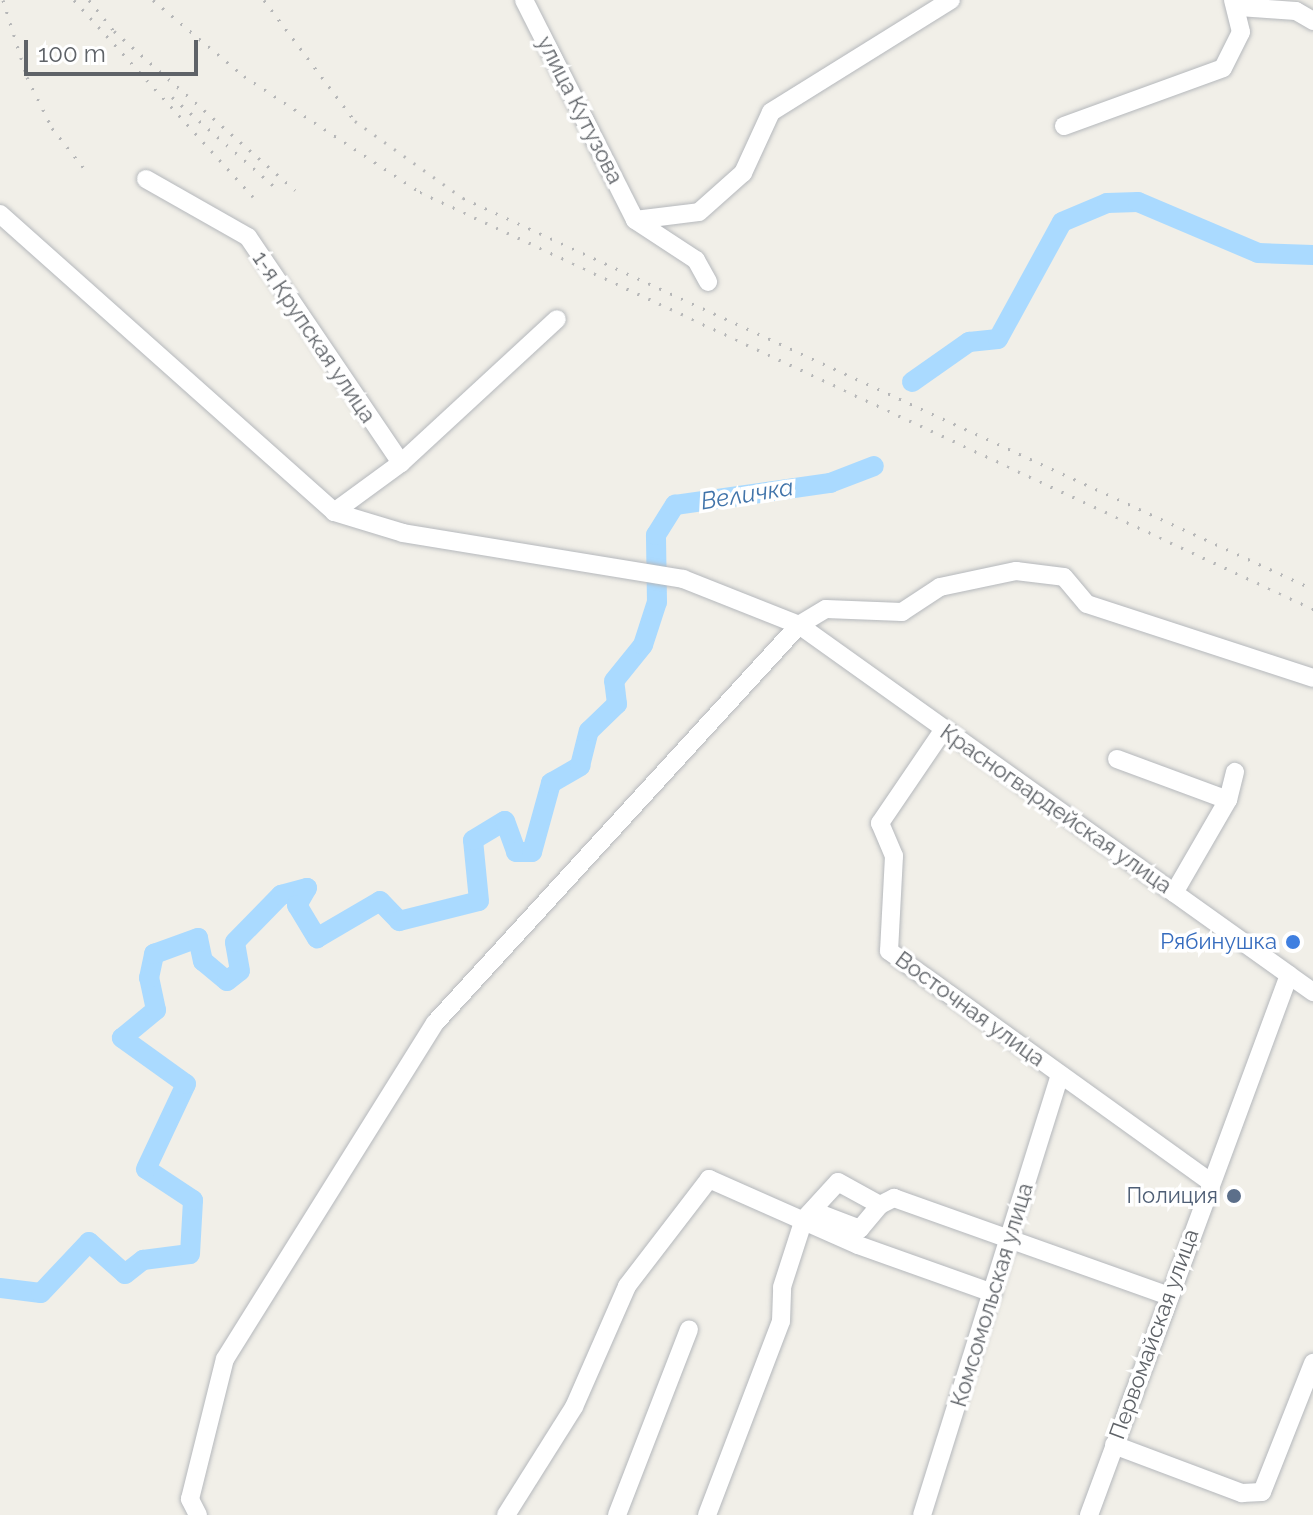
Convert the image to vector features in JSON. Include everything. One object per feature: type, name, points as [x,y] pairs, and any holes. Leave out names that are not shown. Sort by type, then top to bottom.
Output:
[{"type":"street","name":"улица Кутузова","points":[[524,0],[635,220]]},
{"type":"street","points":[[635,220],[699,212],[743,173],[771,112],[951,0]]},
{"type":"street","points":[[1064,126],[1223,68],[1241,32],[1236,3],[1304,5],[1313,21]]},
{"type":"street","name":"1-я Крупская улица","points":[[146,179],[248,237],[401,463]]},
{"type":"street","points":[[0,214],[334,512],[401,463],[557,319]]},
{"type":"street","points":[[635,220],[696,260],[708,282]]},
{"type":"street","name":"Красногвардейская улица","points":[[334,512],[403,533],[635,575],[683,579],[799,625],[1313,992]]},
{"type":"street","points":[[198,1515],[190,1499],[225,1359],[435,1023],[799,625],[826,609],[902,612],[940,587],[1016,571],[1064,577],[1087,604],[1313,678]]},
{"type":"street","name":"Восточная улица","points":[[944,729],[880,823],[894,856],[889,951],[1210,1182]]},
{"type":"street","points":[[1117,759],[1228,800]]},
{"type":"street","points":[[1174,893],[1228,800],[1235,772]]},
{"type":"street","name":"Первомайская улица","points":[[1089,1515],[1289,975]]},
{"type":"street","name":"Комсомольская улица","points":[[922,1515],[1060,1075]]},
{"type":"street","points":[[506,1515],[574,1407],[627,1286],[709,1179],[993,1293]]},
{"type":"street","points":[[707,1515],[781,1321],[782,1287],[804,1219],[838,1182],[880,1205]]},
{"type":"street","points":[[804,1219],[823,1215],[860,1229],[880,1205],[894,1198],[1010,1235],[1169,1296]]},
{"type":"street","points":[[617,1515],[689,1329]]},
{"type":"street","points":[[1114,1445],[1242,1493],[1262,1492],[1313,1363]]},
{"type":"waterway","name":"Величка","points":[[912,382],[969,342],[998,339],[1062,222],[1107,203],[1138,202],[1258,253],[1313,255]]},
{"type":"waterway","name":"Величка","points":[[0,1288],[41,1293],[89,1242],[125,1274],[143,1260],[190,1254],[193,1200],[146,1169],[186,1084],[122,1038],[156,1010],[149,978],[154,954],[198,938],[203,961],[227,981],[240,971],[235,942],[281,895],[307,888],[297,905],[317,938],[380,901],[399,921],[479,901],[473,840],[505,821],[516,852],[532,852],[551,783],[580,766],[589,731],[617,704],[614,681],[643,645],[657,602],[656,535],[675,505],[830,483],[874,466]]},
{"type":"railway","points":[[3,0],[27,77],[52,128],[87,172]]},
{"type":"railway","points":[[74,0],[253,197]]},
{"type":"railway","points":[[89,0],[114,31],[295,190]]},
{"type":"railway","points":[[153,0],[244,76],[420,192],[1313,609]]},
{"type":"railway","points":[[264,0],[355,121],[463,198],[1313,589]]},
{"type":"railway","points":[[172,97],[277,189]]},
{"type":"place","name":"Рябинушка","points":[[1293,942]]},
{"type":"place","name":"Полиция","points":[[1234,1196]]}]
